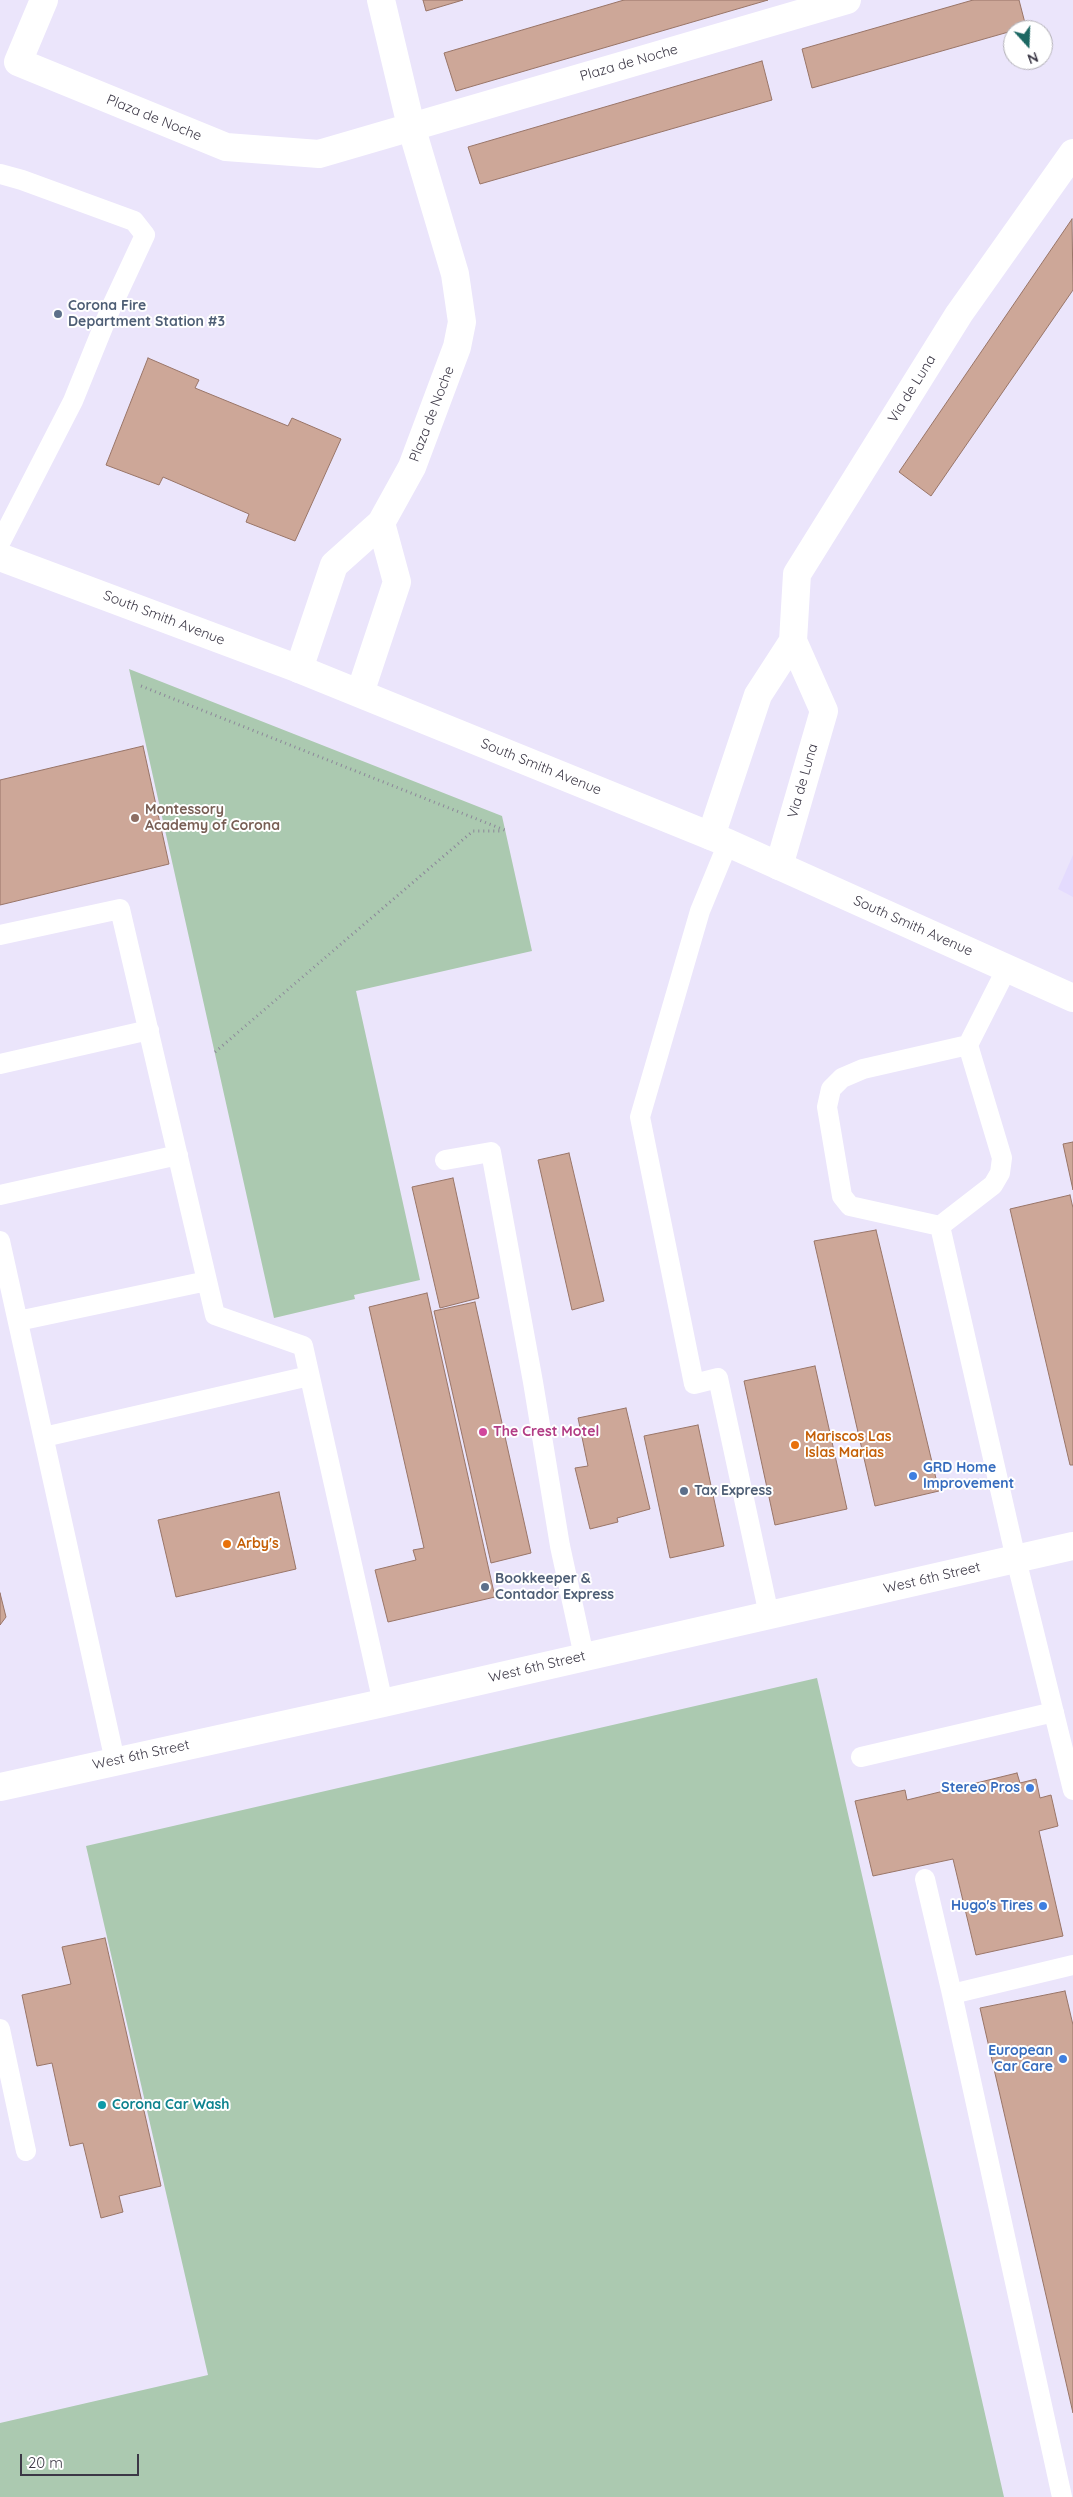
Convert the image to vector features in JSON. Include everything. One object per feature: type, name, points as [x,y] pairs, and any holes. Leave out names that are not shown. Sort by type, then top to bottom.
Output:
[{"type":"street","name":"Plaza de Noche","points":[[44,0],[18,62],[226,147],[319,154],[847,0]]},
{"type":"street","points":[[381,0],[411,126]]},
{"type":"street","name":"Plaza de Noche","points":[[299,669],[334,565],[381,523],[412,467],[457,347],[462,322],[454,274],[411,126]]},
{"type":"street","name":"Via de Luna","points":[[779,866],[824,711],[793,642],[797,574],[959,314],[1073,153]]},
{"type":"street","points":[[360,693],[396,582],[381,523]]},
{"type":"street","name":"South Smith Avenue","points":[[0,557],[299,669],[719,839],[1073,998]]},
{"type":"street","points":[[719,839],[758,695],[793,642]]},
{"type":"street","name":"West 6th Street","points":[[0,1787],[383,1703],[1073,1546]]},
{"type":"lane","points":[[0,174],[22,180],[134,221],[145,236],[110,310],[73,401],[0,543]]},
{"type":"lane","points":[[719,839],[640,1117],[694,1384],[718,1378],[769,1615]]},
{"type":"lane","points":[[0,935],[120,909],[215,1315],[303,1346],[383,1703]]},
{"type":"lane","points":[[940,1226],[993,1184],[1000,1173],[1002,1158],[968,1045],[1007,968]]},
{"type":"lane","points":[[0,1064],[149,1030]]},
{"type":"lane","points":[[940,1226],[850,1206],[842,1196],[827,1107],[830,1089],[842,1078],[863,1070],[968,1045]]},
{"type":"lane","points":[[445,1160],[491,1152],[533,1382],[560,1546],[584,1656]]},
{"type":"lane","points":[[0,1195],[178,1156]]},
{"type":"lane","points":[[940,1226],[1016,1559],[1073,1790]]},
{"type":"lane","points":[[0,1241],[115,1761]]},
{"type":"lane","points":[[18,1321],[207,1282]]},
{"type":"lane","points":[[44,1436],[310,1376]]},
{"type":"lane","points":[[861,1757],[1054,1712]]},
{"type":"lane","points":[[925,1878],[1062,2497]]},
{"type":"lane","points":[[952,1994],[1073,1965]]},
{"type":"lane","points":[[0,2028],[26,2151]]},
{"type":"path","points":[[142,686],[507,831],[473,831],[215,1052]]},
{"type":"shaded area","points":[[1073,855],[1073,897],[1058,889]]},
{"type":"green space","points":[[129,669],[502,816],[532,951],[356,991],[420,1280],[354,1295],[355,1299],[274,1318]]},
{"type":"green space","points":[[817,1678],[1004,2497],[0,2497],[0,2423],[208,2375],[86,1846]]},
{"type":"building","points":[[423,0],[463,0],[426,11]]},
{"type":"building","points":[[624,0],[768,0],[456,91],[444,53]]},
{"type":"building","points":[[973,0],[1019,0],[1024,20],[1003,20],[1003,34],[812,88],[802,49]]},
{"type":"building","points":[[762,61],[772,100],[480,184],[468,147]]},
{"type":"building","points":[[1072,219],[1073,290],[931,496],[899,472]]},
{"type":"building","points":[[148,358],[199,380],[195,388],[288,426],[292,418],[341,439],[295,541],[246,522],[249,514],[163,477],[159,485],[106,465]]},
{"type":"building","points":[[143,746],[169,864],[0,905],[0,780]]},
{"type":"building","points":[[1073,1142],[1073,1190],[1063,1144]]},
{"type":"building","points":[[569,1153],[604,1301],[572,1310],[538,1160]]},
{"type":"building","points":[[453,1178],[479,1298],[440,1308],[412,1187]]},
{"type":"building","points":[[1070,1195],[1073,1208],[1073,1465],[1070,1465],[1010,1209]]},
{"type":"building","points":[[876,1230],[939,1491],[875,1506],[814,1241]]},
{"type":"building","points":[[427,1293],[495,1597],[388,1622],[375,1570],[416,1560],[413,1550],[424,1548],[369,1307]]},
{"type":"building","name":"The Crest Motel","points":[[475,1302],[531,1553],[491,1563],[434,1311]]},
{"type":"building","name":"Mariscos Las Islas Marias","points":[[815,1366],[847,1509],[775,1525],[744,1381]]},
{"type":"building","name":"The Crest Motel","points":[[626,1408],[650,1509],[617,1518],[618,1522],[590,1529],[575,1468],[588,1466],[578,1418]]},
{"type":"building","name":"Tax Express","points":[[698,1425],[724,1546],[670,1558],[644,1436]]},
{"type":"building","name":"Arby's","points":[[279,1492],[296,1569],[176,1597],[158,1520]]},
{"type":"building","points":[[0,1593],[6,1617],[0,1625]]},
{"type":"building","points":[[1017,1773],[1020,1783],[1036,1779],[1040,1798],[1051,1795],[1058,1826],[1039,1831],[1063,1936],[976,1955],[953,1859],[873,1876],[855,1801],[905,1790],[907,1800]]},
{"type":"building","name":"Corona Car Wash","points":[[105,1938],[161,2186],[119,2196],[123,2212],[101,2218],[83,2143],[70,2146],[52,2063],[37,2066],[22,1995],[71,1984],[62,1947]]},
{"type":"building","points":[[1065,1991],[1073,2025],[1073,2413],[980,2008]]},
{"type":"place","name":"Corona Fire Department Station #3","points":[[58,314]]},
{"type":"place","name":"Montessory Academy of Corona","points":[[135,818]]},
{"type":"place","name":"The Crest Motel","points":[[483,1432]]},
{"type":"place","name":"Mariscos Las Islas Marias","points":[[795,1445]]},
{"type":"place","name":"GRD Home Improvement","points":[[913,1476]]},
{"type":"place","name":"Tax Express","points":[[684,1491]]},
{"type":"place","name":"Arby's","points":[[227,1544]]},
{"type":"place","name":"Bookkeeper & Contador Express","points":[[485,1587]]},
{"type":"place","name":"Stereo Pros","points":[[1030,1788]]},
{"type":"place","name":"Hugo's Tires","points":[[1043,1906]]},
{"type":"place","name":"European Car Care","points":[[1063,2059]]},
{"type":"place","name":"Corona Car Wash","points":[[102,2105]]}]
